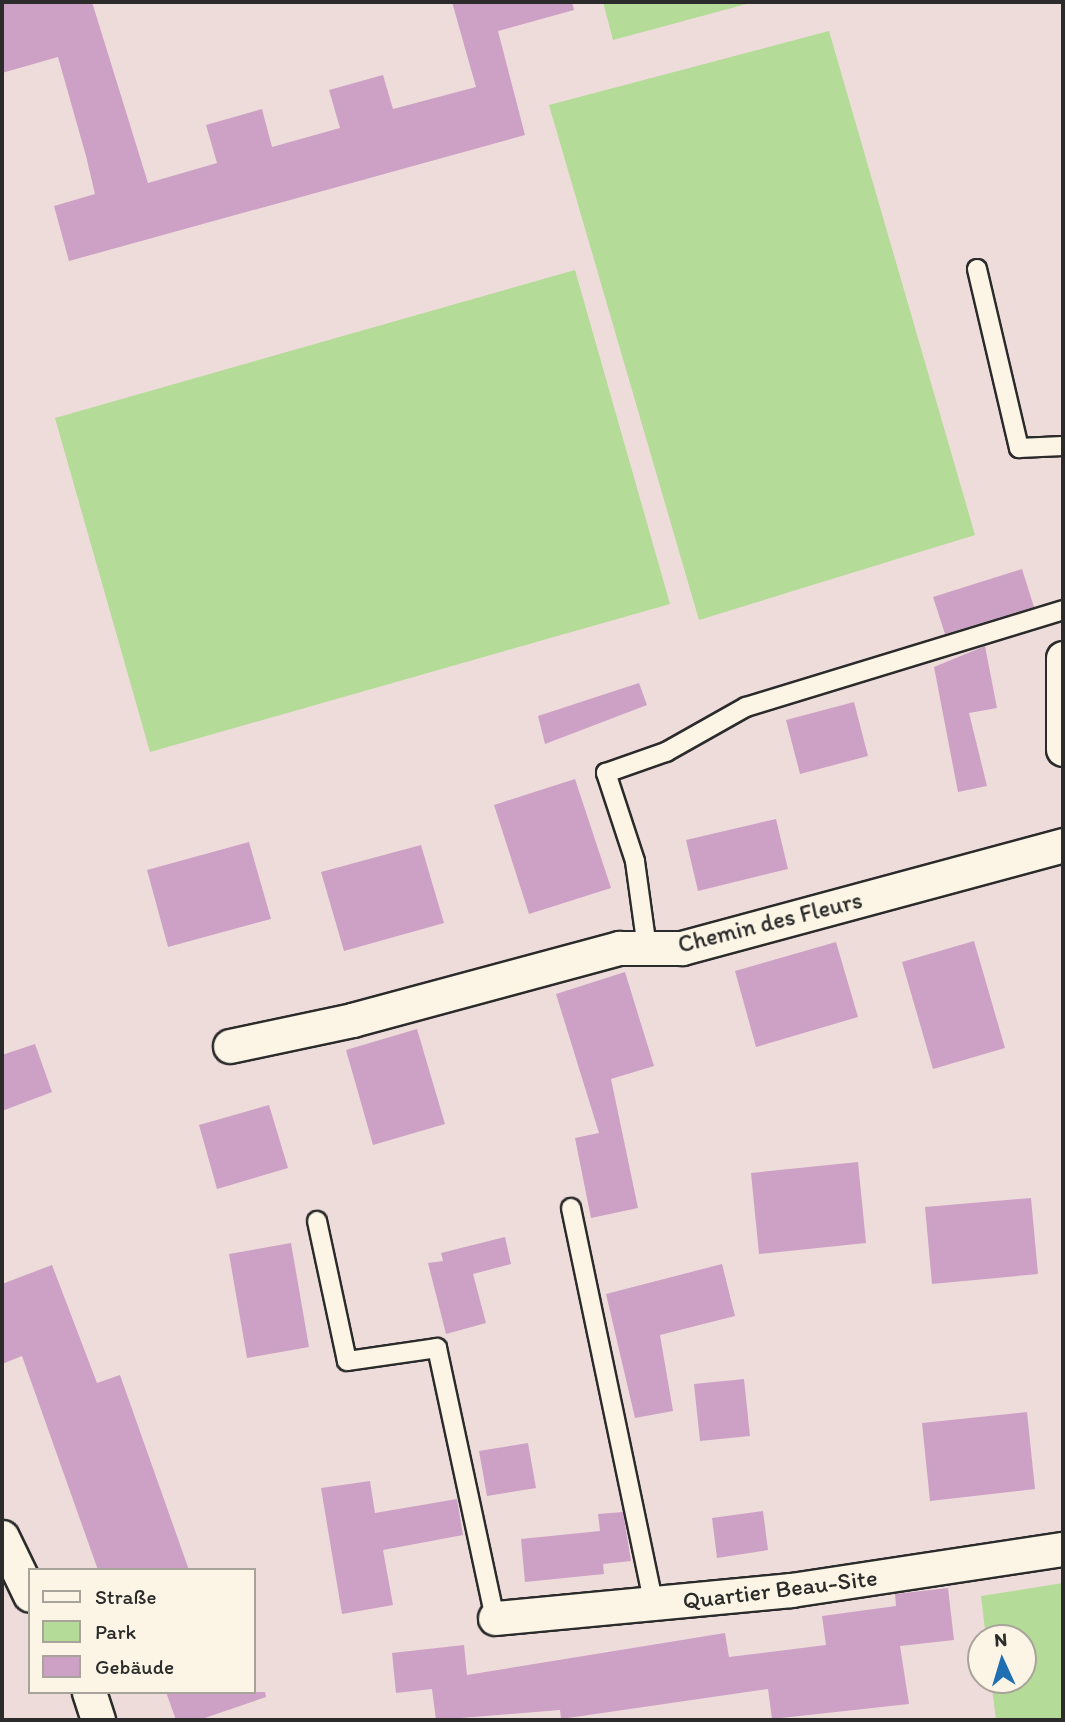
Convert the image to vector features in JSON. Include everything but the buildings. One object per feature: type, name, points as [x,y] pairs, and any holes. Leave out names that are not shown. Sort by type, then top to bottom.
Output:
[{"type":"street","points":[[1063,658],[1063,749]]},
{"type":"street","name":"Chemin des Fleurs","points":[[230,1046],[352,1020],[619,948],[682,948],[1063,845]]},
{"type":"street","points":[[2,1537],[18,1582],[28,1593]]},
{"type":"street","name":"Quartier Beau-Site","points":[[495,1618],[654,1605],[1063,1549]]},
{"type":"street","points":[[90,1694],[98,1720]]},
{"type":"lane","points":[[978,269],[1019,448],[1063,446]]},
{"type":"lane","points":[[647,948],[635,861],[606,774],[666,752],[746,707],[1063,610]]},
{"type":"lane","points":[[571,1208],[654,1605]]},
{"type":"lane","points":[[317,1221],[347,1361],[437,1348],[495,1618]]},
{"type":"green space","points":[[603,2],[754,2],[613,40]]},
{"type":"green space","points":[[829,31],[975,535],[699,620],[549,105]]},
{"type":"green space","points":[[575,270],[670,604],[150,752],[55,418]]},
{"type":"green space","points":[[1063,1583],[1063,1720],[996,1720],[993,1694],[1037,1694],[1037,1624],[984,1624],[981,1596]]}]
